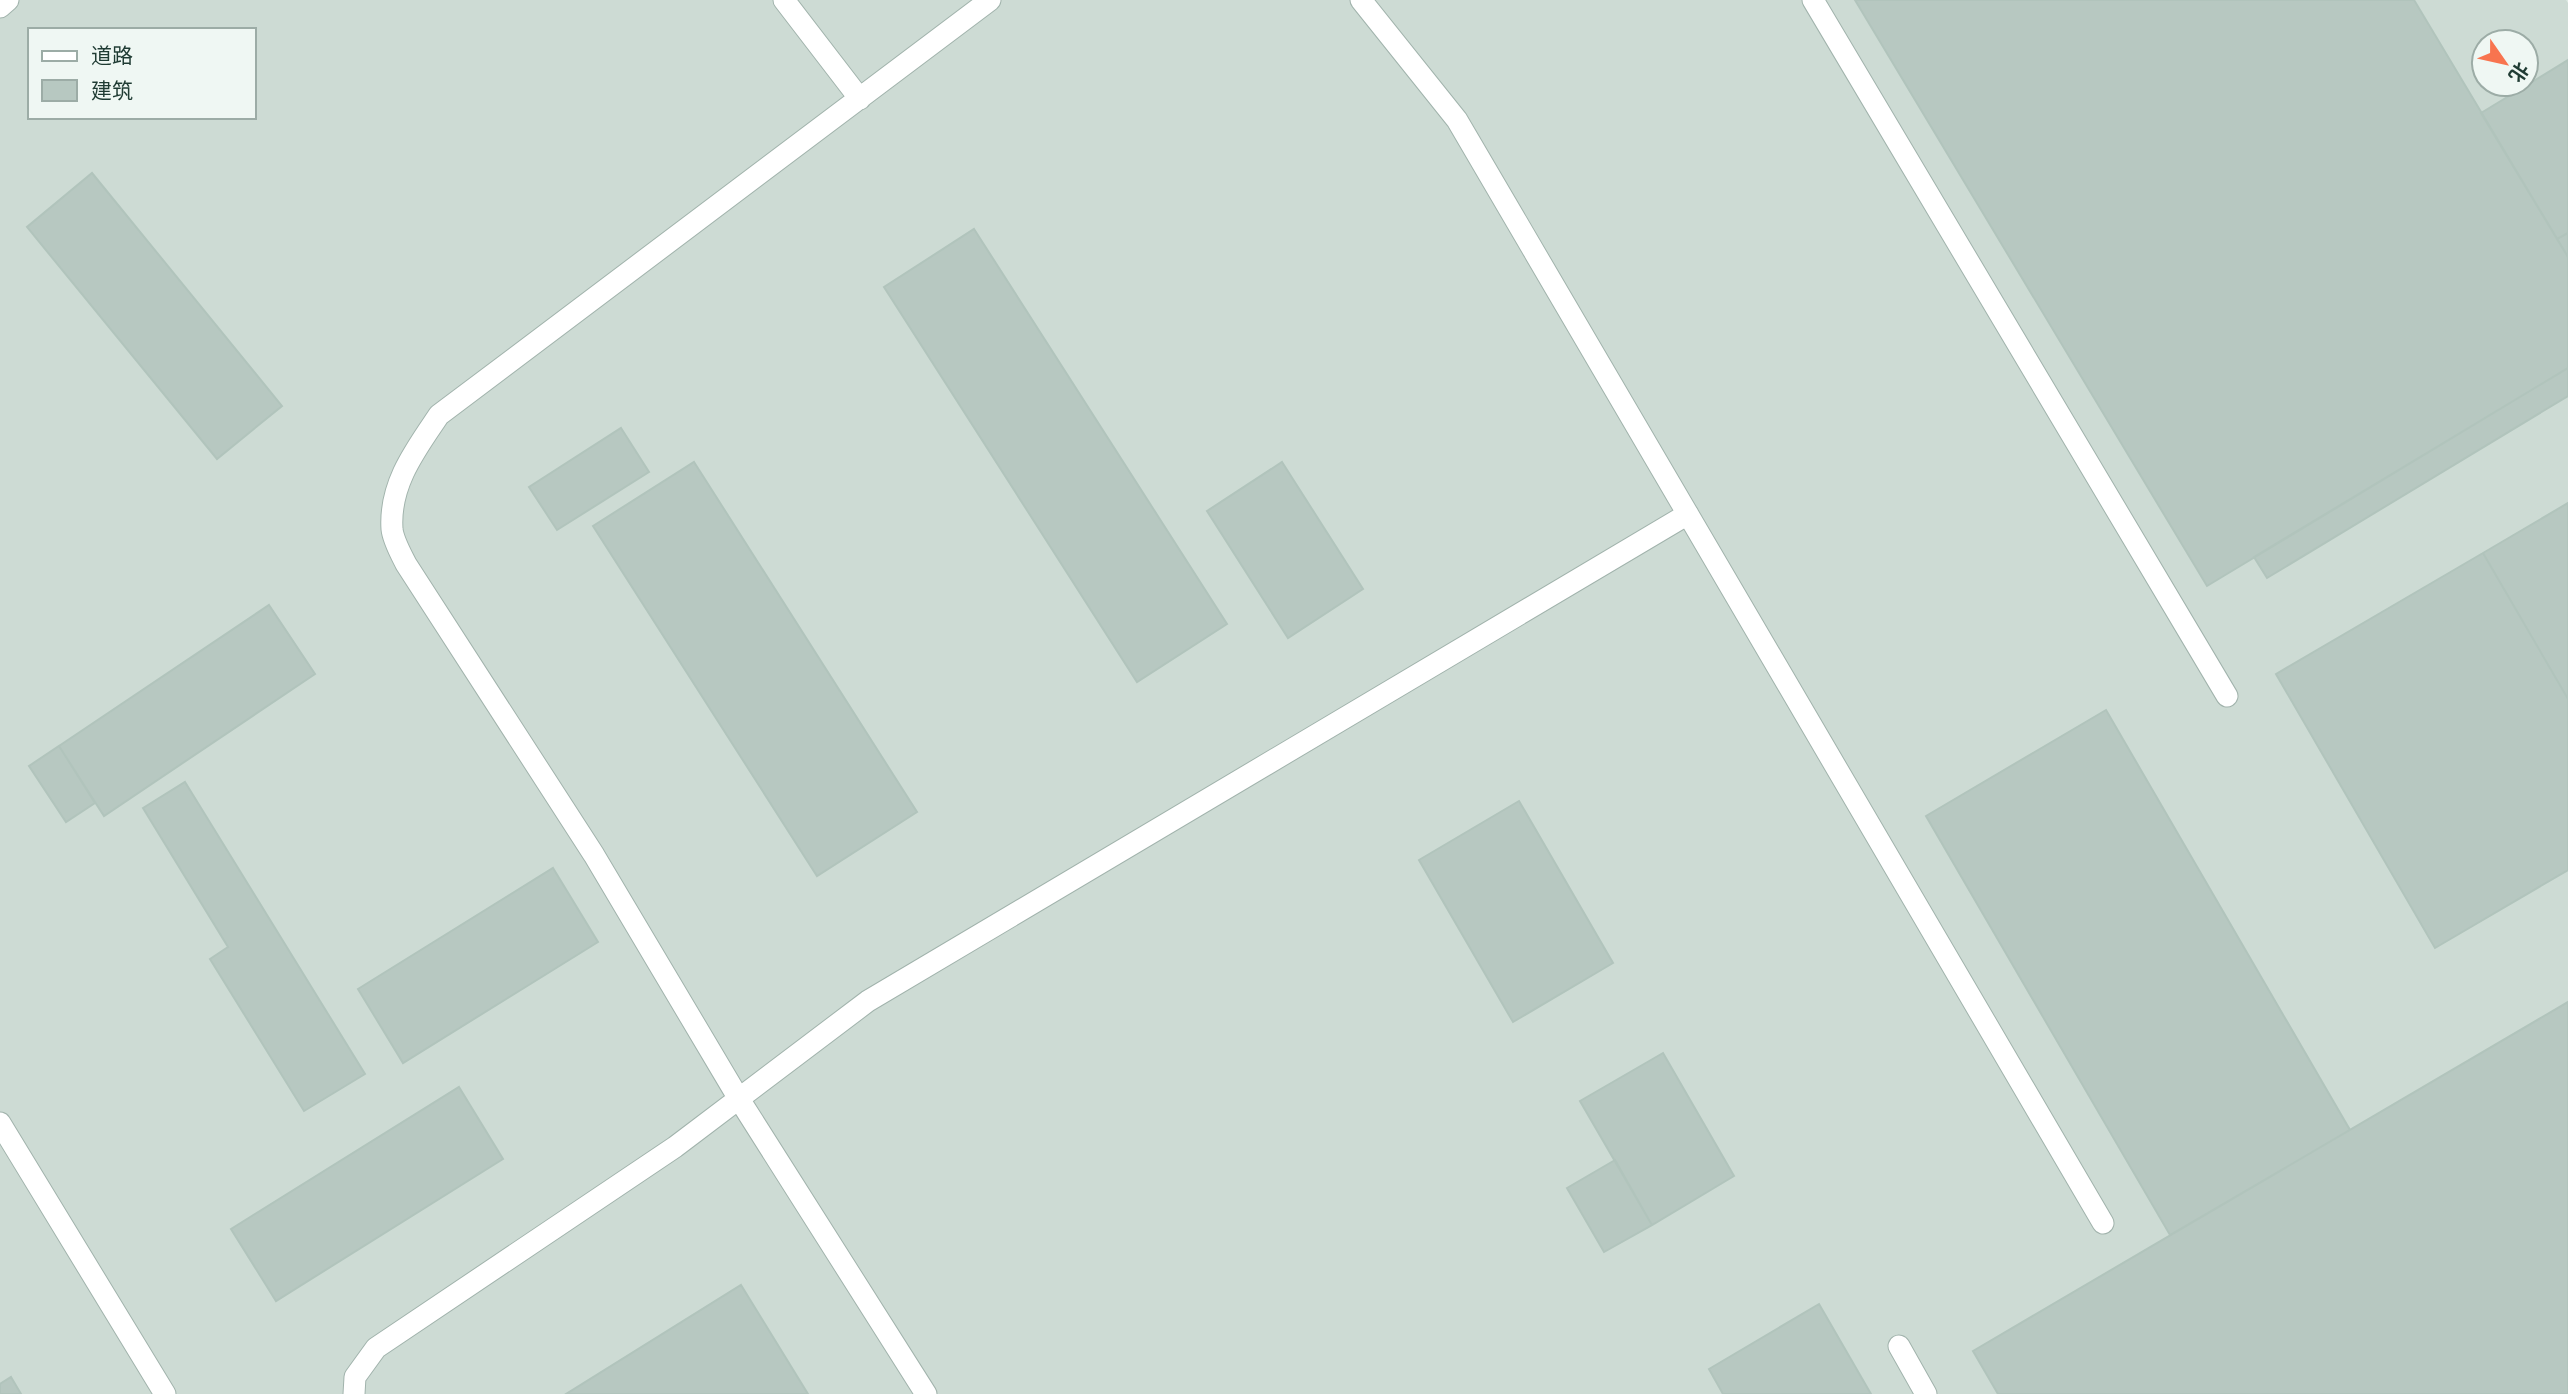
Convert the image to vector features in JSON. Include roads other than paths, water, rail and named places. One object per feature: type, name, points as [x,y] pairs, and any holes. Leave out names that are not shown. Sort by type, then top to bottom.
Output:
[{"type":"street","points":[[0,6],[8,0]]},
{"type":"street","points":[[785,0],[860,99]]},
{"type":"street","points":[[926,1394],[739,1099],[594,855],[406,564],[392,530],[395,493],[408,460],[439,415],[990,0]]},
{"type":"street","points":[[1361,0],[1457,120],[2103,1223]]},
{"type":"street","points":[[1814,0],[2227,696]]},
{"type":"street","points":[[354,1394],[355,1377],[376,1348],[676,1147],[868,1001],[1688,514]]},
{"type":"street","points":[[0,1123],[165,1394]]},
{"type":"street","points":[[1899,1346],[1926,1394]]}]
